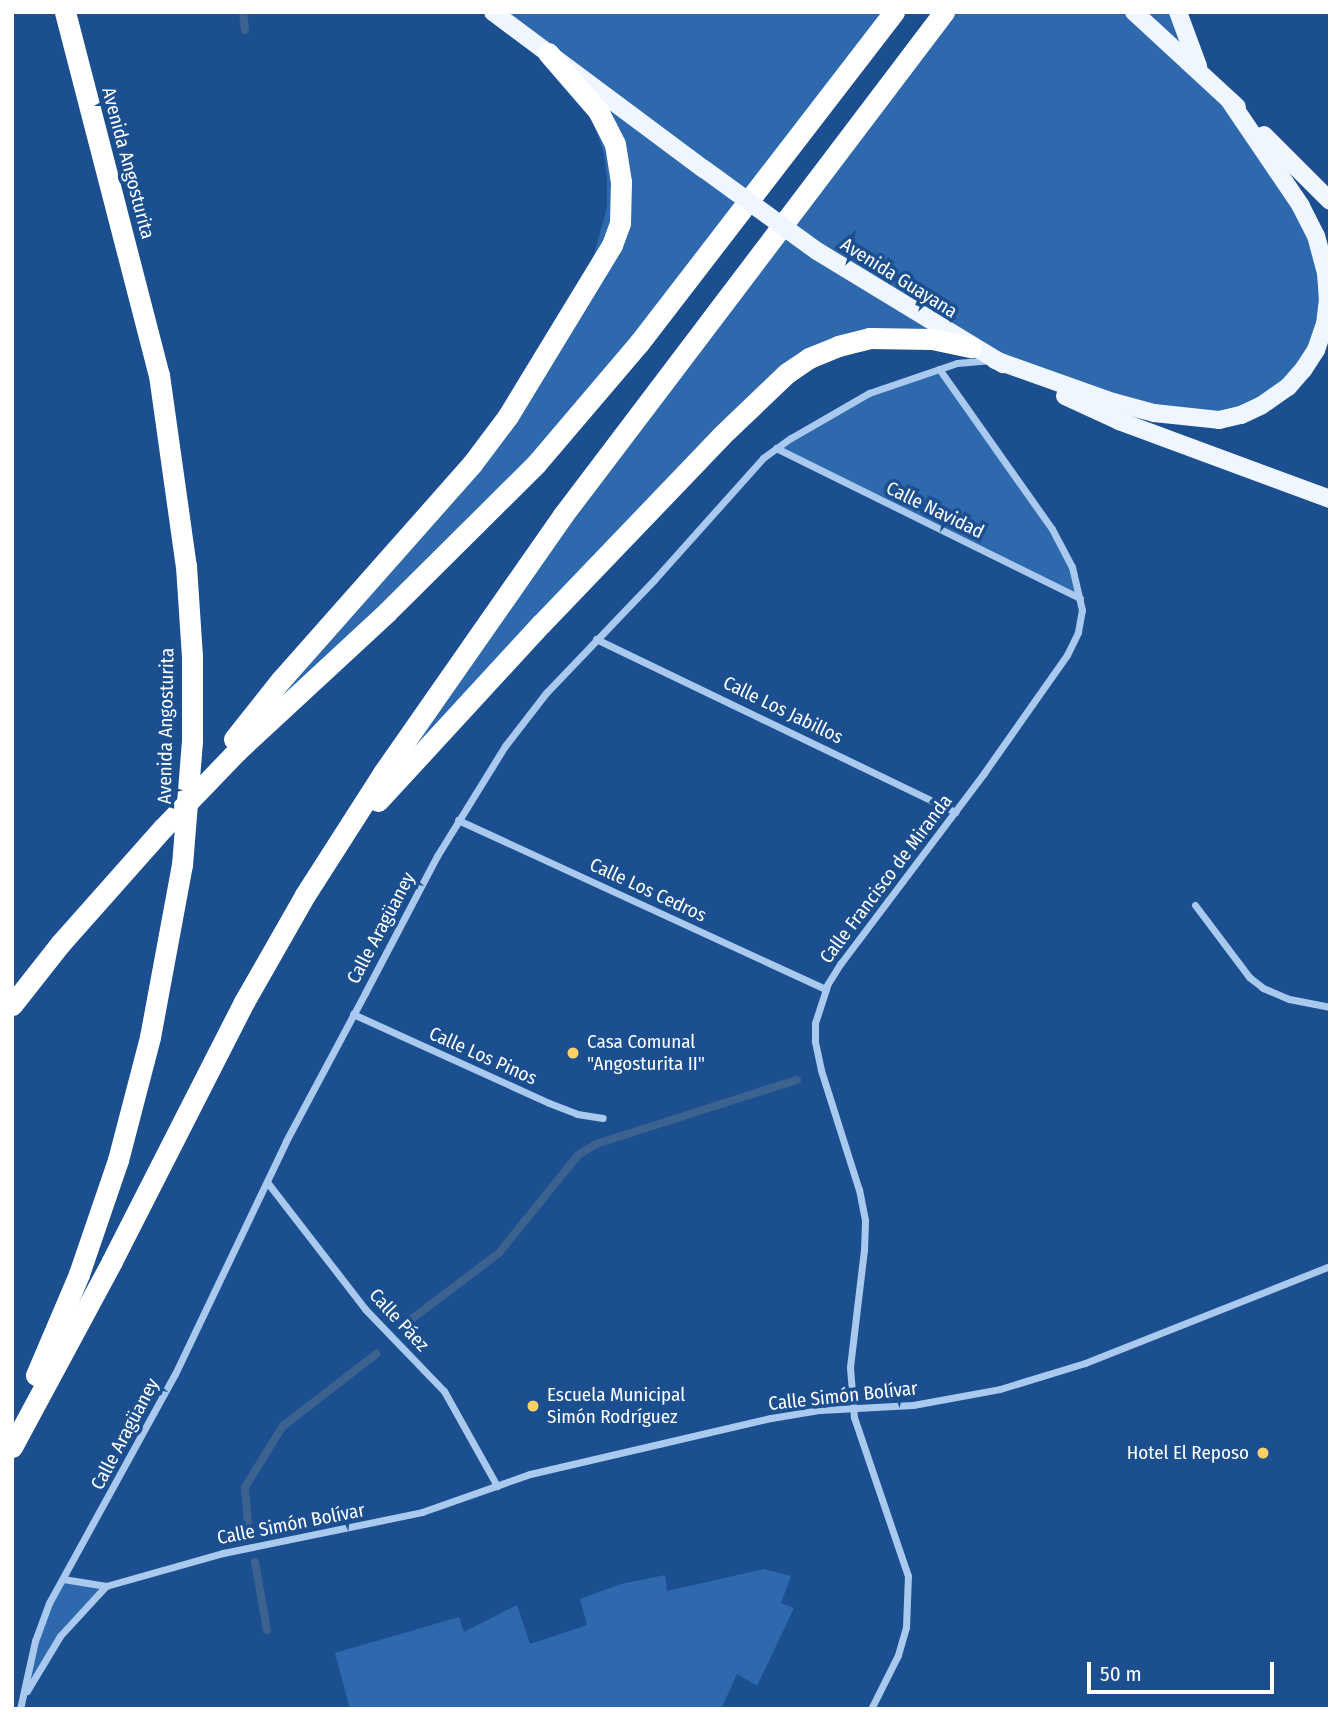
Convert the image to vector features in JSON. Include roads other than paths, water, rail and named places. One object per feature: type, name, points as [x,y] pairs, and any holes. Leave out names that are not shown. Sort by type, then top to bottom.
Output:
[{"type":"highway","name":"Avenida Angosturita","points":[[12,1427],[79,1274],[118,1160],[150,1037],[182,865],[192,741],[192,656],[186,566],[159,375],[65,12]]},
{"type":"highway","points":[[12,1005],[76,926],[163,828],[237,751],[387,612],[536,464],[639,344],[894,12]]},
{"type":"highway","points":[[12,1447],[112,1261],[244,1002],[334,849],[383,773],[563,515],[944,12]]},
{"type":"highway","points":[[163,828],[280,681],[472,464],[508,416],[612,245],[620,223],[621,182],[615,144],[599,112],[548,53]]},
{"type":"highway","points":[[334,849],[484,683],[721,436],[787,373],[809,358],[838,346],[869,338],[932,339],[971,347]]},
{"type":"main road","name":"Avenida Guayana","points":[[493,12],[817,251],[971,347],[1119,421],[1330,499]]},
{"type":"main road","points":[[1134,12],[1201,73],[1330,201]]},
{"type":"main road","points":[[1178,12],[1201,73]]},
{"type":"main road","points":[[995,360],[1113,402],[1154,413],[1219,421],[1262,405],[1288,387],[1303,370],[1322,332],[1328,301],[1326,273],[1316,236],[1301,206],[1230,101]]},
{"type":"street","name":"Calle Aragüaney","points":[[20,1709],[41,1620],[175,1374],[267,1182],[353,1014],[458,820],[505,746],[546,693],[654,580],[734,487],[776,448],[869,393],[957,363],[995,360]]},
{"type":"street","name":"Calle Francisco de Miranda","points":[[871,1709],[898,1655],[906,1627],[908,1576],[860,1443],[852,1408],[849,1367],[864,1250],[865,1220],[859,1190],[830,1106],[815,1041],[815,1023],[826,989],[841,963],[955,812],[1067,655],[1078,632],[1080,598],[1072,567],[1052,529],[939,369]]},
{"type":"street","name":"Calle Navidad","points":[[776,448],[1080,598]]},
{"type":"street","name":"Calle Los Jabillos","points":[[596,639],[955,812]]},
{"type":"street","name":"Calle Los Cedros","points":[[458,820],[826,989]]},
{"type":"street","points":[[1195,905],[1249,977],[1263,988],[1289,999],[1330,1007]]},
{"type":"street","name":"Calle Los Pinos","points":[[353,1014],[549,1103],[577,1114],[603,1118]]},
{"type":"street","name":"Calle Páez","points":[[267,1182],[365,1309],[444,1391],[498,1486]]},
{"type":"street","name":"Calle Simón Bolívar","points":[[106,1586],[223,1553],[422,1512],[530,1475],[759,1420],[802,1412],[942,1401],[1052,1373],[1127,1348],[1330,1266]]},
{"type":"street","points":[[63,1579],[106,1586]]},
{"type":"street","points":[[20,1709],[34,1676],[53,1647],[84,1607],[106,1586]]},
{"type":"waterway","points":[[243,12],[245,30]]},
{"type":"waterway","points":[[405,1324],[499,1253],[578,1155],[596,1144],[797,1080]]},
{"type":"waterway","points":[[248,1523],[245,1487],[283,1426],[376,1354]]},
{"type":"waterway","points":[[255,1562],[267,1630]]},
{"type":"place","name":"Casa Comunal \"Angosturita II\"","points":[[573,1053]]},
{"type":"place","name":"Escuela Municipal Simón Rodríguez","points":[[533,1406]]},
{"type":"place","name":"Hotel El Reposo","points":[[1263,1453]]}]
